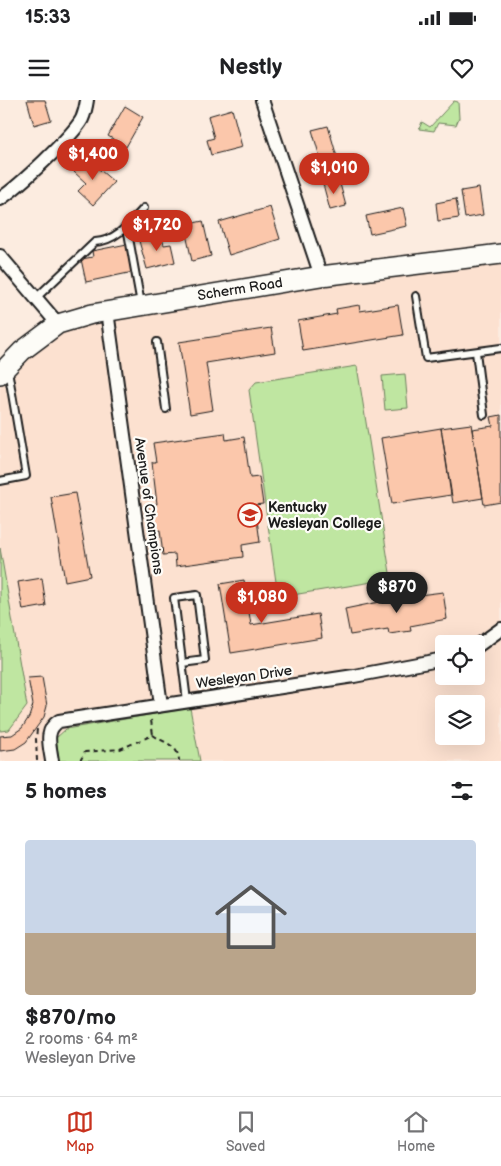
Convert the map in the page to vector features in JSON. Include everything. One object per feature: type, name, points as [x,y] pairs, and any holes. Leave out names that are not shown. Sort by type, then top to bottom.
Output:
[{"type":"street","points":[[0,199],[30,173],[71,132],[86,110],[87,100]]},
{"type":"street","points":[[262,100],[321,276]]},
{"type":"street","name":"Scherm Road","points":[[4,370],[22,350],[58,324],[107,311],[321,276],[501,254]]},
{"type":"street","points":[[0,256],[58,324]]},
{"type":"street","name":"Avenue of Champions","points":[[107,311],[161,705]]},
{"type":"street","points":[[485,641],[501,629]]},
{"type":"street","name":"Wesleyan Drive","points":[[52,761],[49,739],[52,728],[59,721],[354,676],[435,661]]},
{"type":"lane","points":[[36,298],[95,242],[106,241],[127,227],[144,208]]},
{"type":"lane","points":[[127,227],[141,305]]},
{"type":"lane","points":[[416,296],[426,358],[501,348]]},
{"type":"lane","points":[[157,342],[166,409]]},
{"type":"lane","points":[[476,352],[484,415]]},
{"type":"lane","points":[[0,481],[26,476],[4,370]]},
{"type":"lane","points":[[182,663],[205,660],[197,595],[174,598],[182,663],[187,701]]},
{"type":"path","points":[[80,761],[85,752],[120,749],[153,736],[174,747],[179,755],[179,761]]},
{"type":"shaded area","name":"Kentucky Wesleyan College","points":[[501,259],[501,761],[0,761],[0,386],[18,365],[64,329],[119,315]]},
{"type":"green space","points":[[454,101],[458,102],[459,118],[456,125],[438,123],[434,131],[419,129],[422,122],[430,127]]},
{"type":"green space","points":[[357,366],[391,579],[286,596],[277,589],[249,390],[256,382]]},
{"type":"green space","points":[[405,374],[408,408],[385,410],[382,376]]},
{"type":"green space","points":[[0,548],[27,706],[9,730],[0,731]]},
{"type":"green space","points":[[190,708],[200,761],[59,761],[56,738],[66,729]]},
{"type":"building","points":[[27,100],[45,100],[51,120],[34,125]]},
{"type":"building","points":[[125,106],[143,117],[126,147],[108,136]]},
{"type":"building","points":[[232,109],[242,147],[211,155],[207,140],[214,138],[208,116]]},
{"type":"building","points":[[328,126],[337,157],[321,161],[312,130]]},
{"type":"building","points":[[86,158],[114,182],[93,205],[78,191],[86,183],[74,172]]},
{"type":"building","points":[[339,180],[346,206],[330,210],[323,184]]},
{"type":"building","points":[[479,188],[483,215],[465,218],[461,191]]},
{"type":"building","points":[[456,199],[459,218],[438,221],[436,203]]},
{"type":"building","points":[[270,207],[280,239],[229,255],[219,222]]},
{"type":"building","points":[[403,208],[407,226],[370,234],[366,216]]},
{"type":"building","points":[[203,221],[211,256],[192,261],[184,225]]},
{"type":"building","points":[[161,235],[164,245],[171,244],[175,262],[147,269],[139,241]]},
{"type":"building","points":[[127,244],[133,272],[86,282],[81,259],[93,257],[92,251]]},
{"type":"building","points":[[359,305],[360,311],[398,305],[403,335],[303,351],[298,321],[337,314],[336,309]]},
{"type":"building","points":[[271,328],[275,352],[206,363],[213,410],[190,414],[179,342]]},
{"type":"building","points":[[501,415],[501,502],[484,505],[472,429],[493,426],[491,417]]},
{"type":"building","points":[[471,424],[483,498],[453,503],[441,428]]},
{"type":"building","points":[[441,428],[451,495],[392,504],[381,438]]},
{"type":"building","points":[[225,433],[226,440],[244,437],[250,478],[259,477],[263,504],[255,505],[260,542],[242,545],[243,557],[176,566],[175,554],[163,555],[160,530],[152,532],[148,505],[157,504],[152,462],[156,462],[153,443]]},
{"type":"building","points":[[75,493],[90,576],[65,581],[51,497]]},
{"type":"building","points":[[42,578],[46,606],[23,610],[18,582]]},
{"type":"building","points":[[244,580],[251,625],[318,614],[322,638],[231,653],[220,584]]},
{"type":"building","points":[[443,592],[447,619],[410,626],[411,631],[389,634],[388,629],[350,635],[345,609],[403,597]]},
{"type":"building","points":[[42,677],[47,706],[44,717],[26,742],[15,749],[0,751],[0,736],[12,735],[22,728],[29,717],[33,705],[28,678]]},
{"type":"place","name":"Kentucky Wesleyan College","points":[[250,515]]}]
